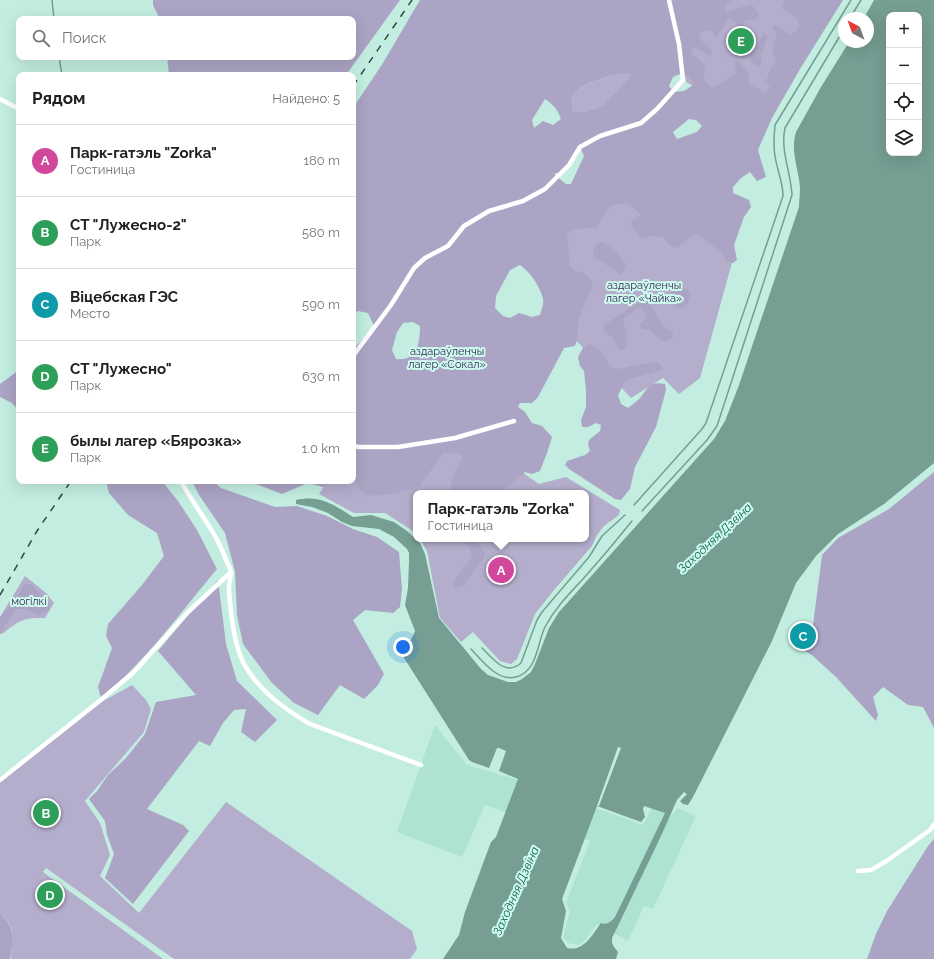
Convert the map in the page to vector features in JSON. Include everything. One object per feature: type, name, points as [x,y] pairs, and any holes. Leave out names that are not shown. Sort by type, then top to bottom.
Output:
[{"type":"street","points":[[356,352],[391,305],[414,268],[425,258],[448,246],[464,226],[489,211],[523,201],[546,189],[569,165],[580,146],[600,136],[641,123],[657,110],[683,80],[679,44],[669,0]]},
{"type":"street","points":[[0,99],[16,108]]},
{"type":"street","points":[[356,446],[398,447],[455,438],[514,421]]},
{"type":"street","points":[[183,484],[214,533],[231,572],[230,593],[232,621],[238,647],[247,667],[254,677],[271,696],[294,715],[310,724],[421,765]]},
{"type":"street","points":[[0,780],[134,672],[187,613],[231,572]]},
{"type":"street","points":[[858,871],[871,870],[888,860],[930,830],[934,825]]},
{"type":"shaded area","points":[[435,725],[467,765],[511,778],[643,825],[652,808],[671,816],[678,808],[696,816],[653,909],[644,906],[628,941],[597,924],[586,939],[578,945],[568,943],[563,937],[570,911],[566,903],[590,841],[485,805],[462,857],[397,832]]},
{"type":"green space","points":[[153,0],[400,0],[348,72],[169,72],[167,60],[356,60],[356,16],[158,16],[153,5]]},
{"type":"green space","name":"аздараўленчы лагер «Сокал»","points":[[420,0],[731,0],[724,7],[727,12],[751,4],[759,14],[757,19],[745,21],[739,39],[744,46],[755,49],[764,32],[768,37],[761,54],[762,65],[756,66],[749,58],[742,58],[739,51],[729,44],[737,22],[729,18],[716,38],[712,31],[704,30],[699,35],[701,40],[712,50],[711,57],[693,46],[691,53],[705,65],[703,80],[712,88],[737,74],[734,61],[739,62],[749,73],[749,84],[766,93],[770,86],[763,81],[767,79],[771,68],[776,61],[772,51],[777,34],[772,27],[775,24],[791,35],[800,27],[796,18],[785,11],[782,6],[786,0],[843,0],[800,69],[772,118],[758,150],[766,177],[757,181],[750,172],[741,178],[733,187],[733,193],[749,200],[751,207],[744,217],[734,245],[737,260],[733,263],[727,262],[721,252],[696,233],[677,248],[670,246],[663,237],[655,236],[642,238],[634,230],[631,222],[641,215],[629,204],[618,204],[609,208],[596,228],[576,229],[567,234],[570,267],[587,275],[593,287],[579,319],[575,346],[564,348],[538,397],[532,403],[520,403],[518,407],[525,412],[532,423],[542,426],[552,437],[540,471],[532,474],[525,472],[504,490],[450,490],[454,474],[463,457],[461,454],[453,453],[443,453],[420,486],[416,488],[403,492],[368,495],[357,488],[356,346],[375,328],[368,313],[358,311],[356,312],[356,104],[383,63]],"holes":[[[618,74],[631,75],[602,106],[584,112],[573,112],[572,98],[578,90],[594,81]],[[680,74],[689,77],[693,85],[684,91],[674,92],[669,86],[673,77]],[[545,99],[555,108],[561,119],[553,125],[543,121],[534,128],[532,120]],[[689,119],[696,120],[702,126],[697,132],[677,139],[673,132]],[[581,149],[584,156],[571,184],[566,184],[555,175],[555,173],[562,173]],[[520,265],[531,276],[540,289],[543,301],[540,315],[532,317],[519,313],[510,318],[503,316],[495,308],[496,296],[510,270]],[[413,322],[420,326],[418,345],[416,350],[409,358],[396,359],[392,350],[397,332],[403,323]]]},
{"type":"green space","points":[[672,0],[823,0],[760,125],[686,82]]},
{"type":"green space","points":[[618,74],[631,75],[602,106],[584,112],[573,112],[571,101],[574,94],[578,90],[594,81]]},
{"type":"green space","name":"аздараўленчы лагер «Чайка»","points":[[616,174],[733,259],[700,378],[679,394],[663,378],[631,398],[572,336],[552,216]]},
{"type":"green space","points":[[602,242],[613,249],[626,266],[624,271],[620,274],[593,256],[595,245]]},
{"type":"green space","points":[[675,288],[683,288],[689,291],[689,302],[681,309],[674,304],[672,300],[671,291]]},
{"type":"green space","points":[[644,302],[650,305],[654,310],[663,326],[673,333],[673,338],[664,341],[659,339],[649,329],[645,330],[641,328],[640,324],[647,317],[640,308],[629,314],[623,320],[627,334],[627,344],[625,349],[619,351],[613,338],[603,331],[604,325],[638,303]]},
{"type":"green space","points":[[589,344],[600,352],[612,367],[618,369],[657,362],[662,366],[662,370],[626,380],[618,395],[621,404],[628,408],[640,398],[652,384],[665,384],[666,390],[656,427],[635,467],[630,489],[621,500],[615,499],[565,465],[567,461],[585,455],[590,451],[588,444],[589,440],[600,431],[601,425],[596,423],[588,427],[582,427],[581,420],[586,407],[586,391],[584,371],[580,366],[578,357],[583,348]]},
{"type":"green space","points":[[16,372],[16,408],[12,403],[0,397],[0,384]]},
{"type":"green space","points":[[477,441],[539,484],[566,477],[587,490],[413,490],[413,531],[385,513],[354,513],[319,494],[325,484],[356,484],[356,455]]},
{"type":"green space","points":[[934,472],[934,728],[923,707],[908,705],[883,687],[873,697],[878,715],[876,721],[836,677],[813,656],[802,649],[799,640],[813,625],[822,555],[838,538],[889,509]]},
{"type":"green space","points":[[107,484],[164,484],[178,501],[197,530],[217,569],[148,653],[101,698],[98,687],[112,648],[106,636],[108,624],[142,585],[164,556],[157,533],[128,515],[109,493]]},
{"type":"green space","points":[[194,484],[216,484],[221,488],[275,507],[297,506],[327,516],[353,529],[377,537],[399,552],[402,589],[400,607],[393,613],[365,610],[353,620],[384,674],[378,685],[364,699],[340,685],[318,715],[294,703],[272,683],[243,644],[237,615],[235,572],[225,533],[199,495]]},
{"type":"green space","points":[[256,484],[306,484],[282,494]]},
{"type":"green space","points":[[312,484],[326,484],[323,487]]},
{"type":"green space","points":[[589,491],[620,510],[619,515],[604,526],[597,535],[592,546],[535,614],[517,659],[511,664],[500,661],[473,632],[461,642],[440,618],[427,551],[422,542],[589,542]]},
{"type":"green space","points":[[465,542],[477,542],[485,553],[483,559],[463,586],[456,588],[453,584],[472,557],[470,548]]},
{"type":"green space","name":"могілкі","points":[[25,576],[46,593],[54,603],[45,618],[31,618],[23,620],[0,634],[0,617]]},
{"type":"green space","points":[[218,580],[226,644],[237,681],[277,720],[255,742],[241,732],[246,709],[234,710],[223,723],[210,746],[199,741],[147,809],[183,825],[189,831],[133,904],[105,878],[114,854],[107,835],[105,821],[89,799],[97,791],[108,775],[126,758],[145,734],[156,702],[196,695],[158,651]]},
{"type":"green space","points":[[24,584],[31,584],[50,604],[49,610],[40,615],[25,609],[16,609],[0,634],[0,617],[17,599]]},
{"type":"green space","points":[[132,685],[146,700],[151,709],[144,732],[85,801],[100,823],[110,855],[100,876],[139,913],[226,802],[412,931],[417,949],[410,959],[174,959],[46,868],[43,872],[163,959],[11,959],[11,929],[6,918],[0,913],[0,777],[96,705]]},
{"type":"green space","points":[[934,839],[934,959],[867,959],[876,934],[887,911]]},
{"type":"green space","points":[[0,913],[9,923],[11,929],[12,946],[10,959],[0,959]]},
{"type":"water","name":"Заходняя Дзвіна","points":[[874,0],[934,0],[934,463],[884,504],[838,534],[816,556],[796,583],[772,641],[693,797],[688,805],[683,804],[680,801],[687,794],[684,792],[677,800],[612,938],[612,943],[618,952],[616,959],[443,959],[459,935],[465,912],[491,842],[496,837],[518,779],[499,771],[506,751],[499,748],[497,748],[489,768],[469,760],[399,650],[411,640],[415,631],[405,605],[408,588],[409,561],[409,553],[407,549],[394,537],[379,529],[352,526],[342,522],[328,513],[312,507],[296,504],[296,500],[309,498],[325,501],[353,517],[371,515],[394,522],[407,531],[413,537],[413,542],[420,543],[425,554],[439,618],[481,669],[488,675],[508,682],[516,682],[531,672],[549,628],[559,612],[714,439],[725,421],[739,385],[799,207],[800,188],[795,160],[794,139],[796,132],[821,87],[845,48],[874,48],[874,12],[867,12]],"holes":[[[597,806],[641,822],[645,817],[643,809],[644,806],[665,813],[615,917],[609,923],[601,923],[583,945],[573,949],[567,948],[561,938],[566,911],[562,899]]]},
{"type":"pier","points":[[618,747],[621,748],[599,806],[597,806]]},
{"type":"waterway","points":[[52,0],[54,16]]},
{"type":"waterway","points":[[634,505],[706,423],[783,196],[774,152],[775,125],[851,0]]},
{"type":"waterway","points":[[854,12],[861,0]]},
{"type":"waterway","points":[[642,511],[707,440],[717,426],[792,195],[784,145],[785,128],[838,39]]},
{"type":"waterway","points":[[60,60],[62,72]]},
{"type":"waterway","points":[[482,648],[495,661],[505,667],[515,667],[521,663],[537,620],[542,612],[589,557],[602,536],[625,515]]},
{"type":"waterway","points":[[471,649],[497,674],[509,678],[523,674],[533,663],[542,633],[553,614],[632,521]]},
{"type":"railway","points":[[356,82],[412,0]]},
{"type":"railway","points":[[0,595],[37,531],[69,484]]},
{"type":"place","name":"былы лагер «Бярозка»","points":[[741,41]]},
{"type":"place","name":"Парк-гатэль \"Zorka\"","points":[[501,570]]},
{"type":"place","name":"Віцебская ГЭС","points":[[803,636]]},
{"type":"place","name":"СТ \"Лужесно-2\"","points":[[46,813]]},
{"type":"place","name":"СТ \"Лужесно\"","points":[[50,895]]}]
